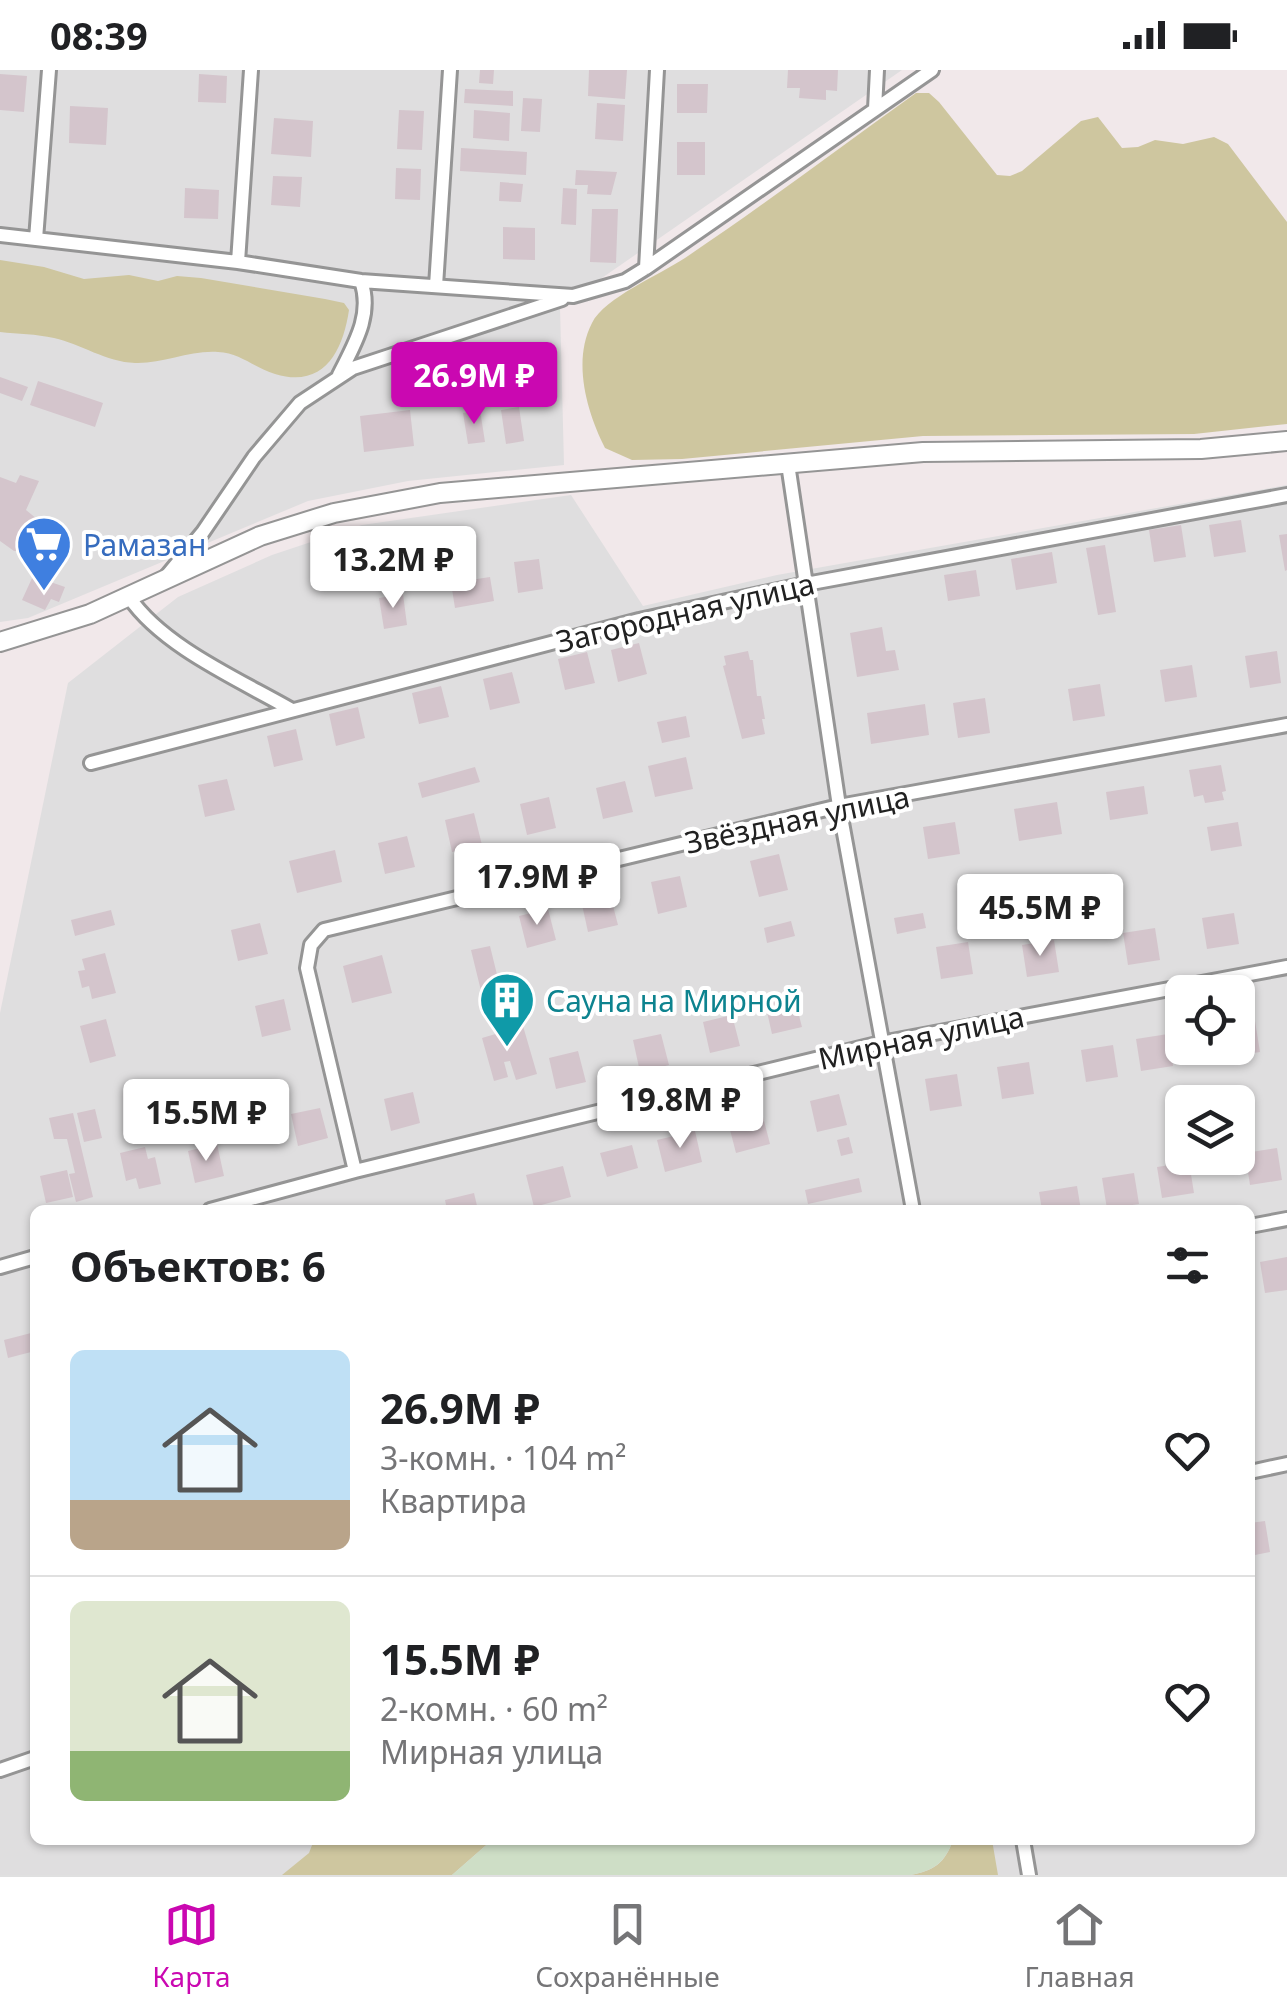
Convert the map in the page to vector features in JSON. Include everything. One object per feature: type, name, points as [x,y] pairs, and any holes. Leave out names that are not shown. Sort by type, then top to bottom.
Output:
[{"type":"street","points":[[36,239],[48,70]]},
{"type":"street","points":[[238,262],[251,70]]},
{"type":"street","points":[[436,286],[450,70]]},
{"type":"street","points":[[646,268],[658,70]]},
{"type":"street","points":[[875,109],[877,70]]},
{"type":"street","points":[[163,580],[203,532],[254,457],[300,403],[340,375],[438,338],[614,285],[646,268],[932,70]]},
{"type":"street","points":[[0,235],[238,262],[360,281],[572,296]]},
{"type":"street","points":[[340,375],[366,310],[366,294],[360,281]]},
{"type":"street","points":[[2,642],[90,614],[260,536],[334,513],[478,487],[923,452],[1201,448],[1287,441]]},
{"type":"street","points":[[788,464],[839,806],[912,1205]]},
{"type":"street","name":"Загородная улица","points":[[91,763],[621,624],[806,584],[1287,495]]},
{"type":"street","points":[[129,597],[140,614],[172,639],[292,710]]},
{"type":"street","name":"Звёздная улица","points":[[355,1171],[306,968],[311,945],[324,930],[839,806],[1287,725]]},
{"type":"street","name":"Мирная улица","points":[[229,1205],[881,1043],[1287,967]]},
{"type":"street","points":[[1255,1225],[1287,1219]]},
{"type":"street","points":[[0,1266],[30,1258]]},
{"type":"street","points":[[1255,1471],[1287,1464]]},
{"type":"street","points":[[0,1770],[30,1760]]},
{"type":"street","points":[[1023,1845],[1028,1875]]},
{"type":"shaded area","points":[[0,70],[902,70],[560,307],[564,465],[408,481],[308,501],[28,618],[0,622]]},
{"type":"shaded area","points":[[916,93],[929,93],[939,102],[997,175],[1010,176],[1022,171],[1081,121],[1098,117],[1122,148],[1155,140],[1183,144],[1214,137],[1228,144],[1287,222],[1287,424],[1194,434],[923,436],[682,459],[632,460],[605,448],[588,403],[583,370],[586,338],[598,314],[714,238]]},
{"type":"shaded area","points":[[0,260],[84,279],[129,275],[158,281],[177,276],[201,278],[344,303],[349,310],[336,352],[318,371],[306,376],[275,374],[218,352],[145,363],[124,362],[54,338],[0,332]]},
{"type":"shaded area","points":[[1287,485],[1287,1875],[0,1875],[0,1013],[68,683],[178,597],[272,555],[362,525],[571,495],[643,606],[777,575]]},
{"type":"shaded area","points":[[312,1845],[486,1845],[452,1875],[282,1875],[309,1853]]},
{"type":"shaded area","points":[[951,1845],[993,1845],[998,1875],[910,1875],[938,1865]]},
{"type":"green space","points":[[486,1845],[951,1845],[937,1865],[910,1875],[452,1875]]},
{"type":"building","points":[[480,70],[494,70],[493,84],[479,83]]},
{"type":"building","points":[[589,70],[627,70],[625,99],[588,96]]},
{"type":"building","points":[[788,70],[838,70],[837,91],[826,90],[826,100],[799,98],[800,88],[787,88]]},
{"type":"building","points":[[0,74],[27,76],[24,112],[0,110]]},
{"type":"building","points":[[199,74],[227,76],[226,103],[198,102]]},
{"type":"building","points":[[677,84],[708,84],[707,113],[677,113]]},
{"type":"building","points":[[465,89],[513,91],[513,106],[464,103]]},
{"type":"building","points":[[523,98],[542,99],[540,132],[521,131]]},
{"type":"building","points":[[597,103],[625,105],[623,141],[595,139]]},
{"type":"building","points":[[70,106],[108,108],[106,145],[69,143]]},
{"type":"building","points":[[399,110],[424,111],[422,150],[397,149]]},
{"type":"building","points":[[474,110],[510,113],[509,141],[473,138]]},
{"type":"building","points":[[274,118],[313,121],[311,157],[271,154]]},
{"type":"building","points":[[677,142],[705,142],[705,175],[677,175]]},
{"type":"building","points":[[461,148],[527,152],[526,175],[460,171]]},
{"type":"building","points":[[396,168],[421,169],[420,200],[395,199]]},
{"type":"building","points":[[576,170],[617,172],[611,195],[587,194],[588,185],[575,185]]},
{"type":"building","points":[[273,176],[302,177],[300,207],[271,205]]},
{"type":"building","points":[[500,182],[523,184],[521,202],[499,201]]},
{"type":"building","points":[[185,188],[219,190],[218,219],[184,218]]},
{"type":"building","points":[[563,188],[577,189],[576,225],[561,224]]},
{"type":"building","points":[[592,209],[618,209],[616,263],[590,262]]},
{"type":"building","points":[[503,227],[535,228],[535,260],[503,259]]},
{"type":"building","points":[[0,377],[28,387],[22,401],[0,393]]},
{"type":"building","points":[[38,381],[103,403],[95,427],[30,405]]},
{"type":"building","points":[[519,407],[524,441],[506,444],[501,410]]},
{"type":"building","points":[[410,410],[414,446],[364,452],[360,416]]},
{"type":"building","points":[[480,410],[485,442],[468,444],[463,413]]},
{"type":"building","points":[[20,475],[39,481],[26,510],[37,519],[40,528],[28,550],[14,551],[0,541],[0,477],[16,483]]},
{"type":"building","points":[[1241,520],[1246,552],[1214,557],[1209,525]]},
{"type":"building","points":[[1181,525],[1186,557],[1154,562],[1149,530]]},
{"type":"building","points":[[1287,534],[1287,570],[1285,571],[1279,535]]},
{"type":"building","points":[[1105,545],[1116,612],[1098,615],[1086,548]]},
{"type":"building","points":[[1052,552],[1057,583],[1016,590],[1011,559]]},
{"type":"building","points":[[539,559],[543,589],[518,593],[514,562]]},
{"type":"building","points":[[976,570],[980,596],[948,601],[944,575]]},
{"type":"building","name":"Рамазан","points":[[33,576],[65,587],[59,602],[51,599],[45,610],[22,600]]},
{"type":"building","points":[[490,577],[494,601],[455,608],[451,583]]},
{"type":"building","points":[[403,594],[407,625],[384,629],[379,598]]},
{"type":"building","points":[[882,627],[886,651],[895,650],[899,670],[857,677],[850,633]]},
{"type":"building","points":[[639,643],[647,674],[618,682],[611,650]]},
{"type":"building","points":[[748,651],[753,660],[757,696],[761,696],[765,734],[742,739],[723,666],[724,656]]},
{"type":"building","points":[[1277,651],[1281,683],[1250,688],[1245,656]]},
{"type":"building","points":[[587,652],[595,683],[565,690],[558,659]]},
{"type":"building","points":[[1192,665],[1197,697],[1165,702],[1160,670]]},
{"type":"building","points":[[512,672],[520,703],[490,710],[483,679]]},
{"type":"building","points":[[1100,684],[1105,716],[1073,721],[1068,689]]},
{"type":"building","points":[[441,686],[449,717],[419,724],[412,693]]},
{"type":"building","points":[[985,698],[990,733],[958,738],[953,703]]},
{"type":"building","points":[[925,704],[929,735],[871,744],[867,713]]},
{"type":"building","points":[[358,707],[365,738],[336,746],[329,714]]},
{"type":"building","points":[[686,716],[690,737],[662,743],[657,722]]},
{"type":"building","points":[[296,729],[303,760],[274,767],[267,736]]},
{"type":"building","points":[[686,757],[693,789],[655,797],[648,766]]},
{"type":"building","points":[[1221,765],[1224,800],[1205,803],[1203,795],[1194,797],[1189,770]]},
{"type":"building","points":[[475,767],[480,782],[422,798],[418,783]]},
{"type":"building","points":[[227,779],[235,810],[205,817],[198,785]]},
{"type":"building","points":[[625,781],[633,812],[603,819],[596,788]]},
{"type":"building","points":[[1144,786],[1148,814],[1110,820],[1106,792]]},
{"type":"building","points":[[549,797],[556,828],[527,835],[520,804]]},
{"type":"building","points":[[1057,802],[1062,834],[1019,841],[1014,809]]},
{"type":"building","points":[[474,813],[482,845],[452,852],[445,820]]},
{"type":"building","points":[[955,822],[960,854],[928,859],[923,827]]},
{"type":"building","points":[[1238,822],[1242,846],[1211,851],[1207,827]]},
{"type":"building","points":[[407,836],[415,867],[385,874],[378,843]]},
{"type":"building","points":[[335,850],[342,882],[297,893],[289,861]]},
{"type":"building","points":[[779,854],[788,890],[759,897],[750,861]]},
{"type":"building","points":[[680,876],[687,907],[658,914],[651,882]]},
{"type":"building","points":[[610,894],[618,925],[588,932],[581,900]]},
{"type":"building","points":[[548,909],[556,940],[527,948],[519,916]]},
{"type":"building","points":[[111,910],[115,925],[75,936],[71,920]]},
{"type":"building","points":[[923,913],[926,928],[897,934],[894,918]]},
{"type":"building","points":[[1234,913],[1239,944],[1207,949],[1202,918]]},
{"type":"building","points":[[791,921],[795,936],[767,943],[764,928]]},
{"type":"building","points":[[260,923],[268,954],[238,961],[231,930]]},
{"type":"building","points":[[1155,928],[1160,960],[1128,965],[1123,933]]},
{"type":"building","points":[[1054,940],[1059,972],[1027,977],[1022,945]]},
{"type":"building","points":[[968,942],[973,974],[941,979],[936,947]]},
{"type":"building","points":[[490,946],[502,995],[483,999],[471,950]]},
{"type":"building","points":[[105,953],[116,993],[92,999],[89,986],[82,988],[78,971],[85,970],[82,959]]},
{"type":"building","points":[[382,955],[392,993],[352,1003],[343,966]]},
{"type":"building","points":[[794,996],[802,1027],[772,1034],[765,1003]]},
{"type":"building","points":[[284,999],[291,1030],[262,1037],[255,1006]]},
{"type":"building","points":[[732,1015],[740,1046],[710,1053],[703,1022]]},
{"type":"building","points":[[106,1019],[116,1056],[90,1063],[80,1026]]},
{"type":"building","points":[[1255,1021],[1260,1052],[1255,1053]]},
{"type":"building","name":"Сауна на Мирной","points":[[523,1026],[537,1074],[516,1080],[510,1061],[504,1062],[508,1077],[494,1081],[482,1038]]},
{"type":"building","points":[[661,1034],[669,1065],[640,1072],[633,1040]]},
{"type":"building","points":[[1165,1034],[1165,1065],[1173,1066],[1141,1071],[1136,1039]]},
{"type":"building","points":[[1113,1045],[1118,1077],[1086,1082],[1081,1050]]},
{"type":"building","points":[[578,1051],[586,1082],[556,1089],[549,1058]]},
{"type":"building","points":[[1029,1062],[1034,1094],[1002,1099],[997,1067]]},
{"type":"building","points":[[957,1074],[962,1106],[930,1111],[925,1079]]},
{"type":"building","points":[[413,1092],[420,1123],[391,1131],[384,1099]]},
{"type":"building","points":[[839,1094],[847,1125],[817,1132],[810,1101]]},
{"type":"building","points":[[149,1095],[153,1108],[137,1112],[134,1098]]},
{"type":"building","points":[[320,1108],[328,1138],[298,1146],[291,1114]]},
{"type":"building","points":[[95,1109],[102,1138],[84,1142],[77,1113]]},
{"type":"building","points":[[73,1113],[93,1197],[76,1202],[69,1174],[75,1173],[67,1139],[54,1139],[49,1118]]},
{"type":"building","points":[[762,1113],[770,1144],[736,1153],[728,1122]]},
{"type":"building","points":[[695,1131],[702,1162],[665,1172],[657,1140]]},
{"type":"building","points":[[849,1137],[853,1153],[841,1156],[837,1140]]},
{"type":"building","points":[[217,1144],[224,1176],[195,1183],[188,1151]]},
{"type":"building","points":[[632,1145],[638,1168],[607,1177],[600,1153]]},
{"type":"building","points":[[145,1147],[148,1159],[155,1157],[161,1184],[139,1189],[136,1178],[126,1181],[120,1153]]},
{"type":"building","points":[[1277,1148],[1282,1180],[1250,1185],[1248,1175],[1255,1175],[1255,1151]]},
{"type":"building","points":[[563,1166],[571,1197],[534,1205],[526,1175]]},
{"type":"building","points":[[1165,1166],[1165,1175],[1191,1175],[1194,1193],[1162,1198],[1157,1167]]},
{"type":"building","points":[[67,1170],[73,1197],[46,1203],[40,1176]]},
{"type":"building","points":[[1134,1173],[1139,1204],[1106,1205],[1102,1178]]},
{"type":"building","points":[[859,1178],[862,1192],[808,1204],[805,1190]]},
{"type":"building","points":[[1077,1186],[1080,1205],[1041,1205],[1039,1192]]},
{"type":"building","points":[[474,1193],[477,1205],[446,1205],[445,1200]]},
{"type":"building","points":[[1287,1257],[1287,1290],[1265,1293],[1260,1262]]},
{"type":"building","points":[[30,1333],[30,1352],[8,1358],[4,1340]]},
{"type":"building","points":[[1265,1521],[1270,1552],[1255,1555],[1255,1522]]},
{"type":"place","name":"Рамазан","points":[[44,593]]},
{"type":"place","name":"Сауна на Мирной","points":[[507,1049]]}]
